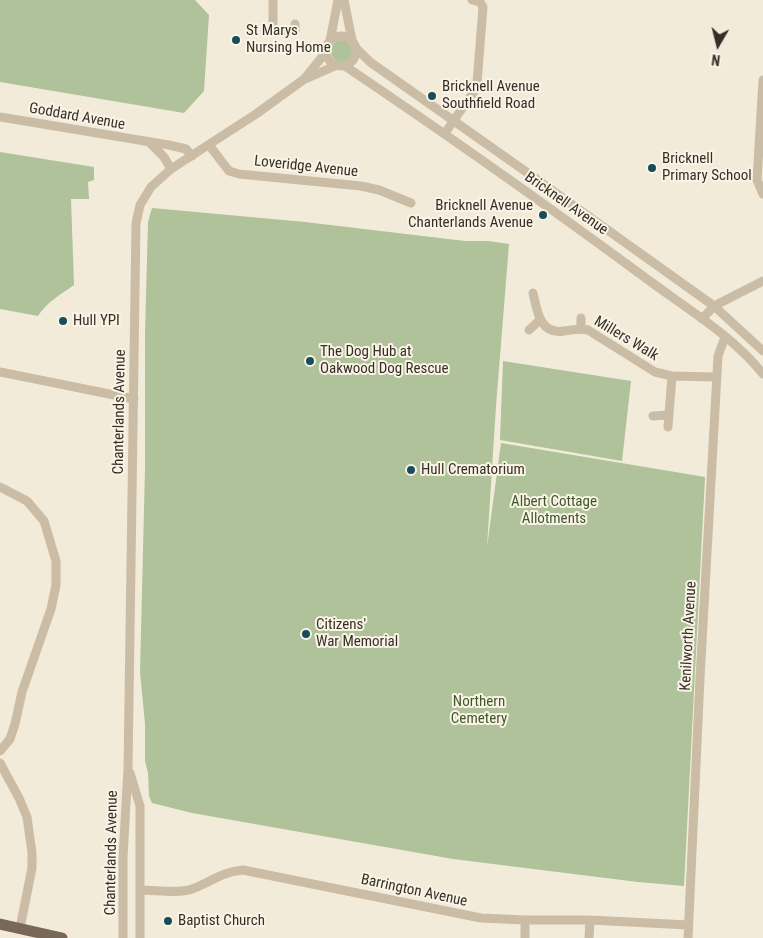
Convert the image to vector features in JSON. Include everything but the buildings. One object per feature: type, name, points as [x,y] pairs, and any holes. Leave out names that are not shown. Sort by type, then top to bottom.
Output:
[{"type":"main road","points":[[0,924],[62,938]]},
{"type":"street","points":[[273,0],[273,29],[295,31],[296,24]]},
{"type":"street","points":[[338,0],[326,52],[329,60],[336,66],[345,66],[352,63],[357,49],[352,40],[344,0]]},
{"type":"street","points":[[445,133],[475,90],[477,84],[483,7],[480,2],[472,0]]},
{"type":"street","points":[[330,41],[336,37],[346,36],[352,40]]},
{"type":"street","name":"Bricknell Avenue","points":[[357,49],[370,62],[714,306],[763,352]]},
{"type":"street","name":"Chanterlands Avenue","points":[[303,80],[326,52]]},
{"type":"street","name":"Chanterlands Avenue","points":[[123,938],[123,857],[128,768],[136,223],[140,204],[150,187],[171,169],[256,114],[303,80],[336,66]]},
{"type":"street","name":"Bricknell Avenue","points":[[345,66],[445,133],[702,319],[726,337],[763,374]]},
{"type":"street","points":[[763,80],[757,180],[763,194]]},
{"type":"street","name":"Goddard Avenue","points":[[0,118],[186,149],[192,156]]},
{"type":"street","points":[[150,142],[171,169]]},
{"type":"street","name":"Loveridge Avenue","points":[[209,145],[229,171],[239,174],[361,186],[379,190],[411,203]]},
{"type":"street","points":[[570,223],[580,210]]},
{"type":"street","points":[[702,319],[714,306],[763,281]]},
{"type":"street","points":[[677,301],[686,287]]},
{"type":"street","points":[[530,330],[540,320],[533,293]]},
{"type":"street","name":"Millers Walk","points":[[581,318],[581,328]]},
{"type":"street","name":"Millers Walk","points":[[540,320],[550,330],[562,332],[581,328],[588,330],[655,372],[672,376],[717,377]]},
{"type":"street","name":"Kenilworth Avenue","points":[[688,938],[699,687],[718,356],[726,337]]},
{"type":"street","points":[[754,363],[763,352]]},
{"type":"street","points":[[0,372],[134,399]]},
{"type":"street","points":[[668,427],[672,376]]},
{"type":"street","points":[[653,416],[668,414]]},
{"type":"street","points":[[0,487],[27,501],[44,521],[56,562],[56,585],[52,609],[22,692],[10,739],[0,752]]},
{"type":"street","points":[[0,764],[27,816],[32,853],[32,868],[20,928]]},
{"type":"street","name":"Chanterlands Avenue","points":[[128,768],[140,806],[140,938]]},
{"type":"street","name":"Barrington Avenue","points":[[141,890],[184,891],[193,889],[229,871],[243,870],[466,916],[525,920],[590,920],[688,925]]},
{"type":"street","points":[[524,938],[525,920]]},
{"type":"street","points":[[589,938],[590,920]]},
{"type":"green space","points":[[0,0],[195,0],[209,15],[204,91],[184,113],[0,82]]},
{"type":"green space","points":[[342,40],[350,43],[353,51],[350,59],[342,62],[334,59],[331,51],[334,43]]},
{"type":"green space","points":[[0,152],[94,167],[94,180],[88,182],[89,199],[71,199],[74,285],[49,303],[38,316],[0,309]]},
{"type":"green space","points":[[152,208],[509,244],[487,547],[501,443],[705,477],[684,886],[453,859],[192,813],[152,803],[149,796],[148,773],[145,761],[145,724],[140,672],[145,469],[145,334],[148,222]]},
{"type":"green space","points":[[503,361],[631,381],[622,461],[500,440]]},
{"type":"place","name":"St Marys Nursing Home","points":[[236,40]]},
{"type":"place","name":"Bricknell Avenue Southfield Road","points":[[432,96]]},
{"type":"place","name":"Bricknell Primary School","points":[[652,168]]},
{"type":"place","name":"Bricknell Avenue Chanterlands Avenue","points":[[543,215]]},
{"type":"place","name":"Hull YPI","points":[[63,321]]},
{"type":"place","name":"The Dog Hub at Oakwood Dog Rescue","points":[[310,361]]},
{"type":"place","name":"Hull Crematorium","points":[[411,470]]},
{"type":"place","name":"Citizens' War Memorial","points":[[306,634]]},
{"type":"place","name":"Baptist Church","points":[[168,921]]},
{"type":"park label","name":"Albert Cottage Allotments","points":[[554,510]]},
{"type":"park label","name":"Northern Cemetery","points":[[479,710]]}]
